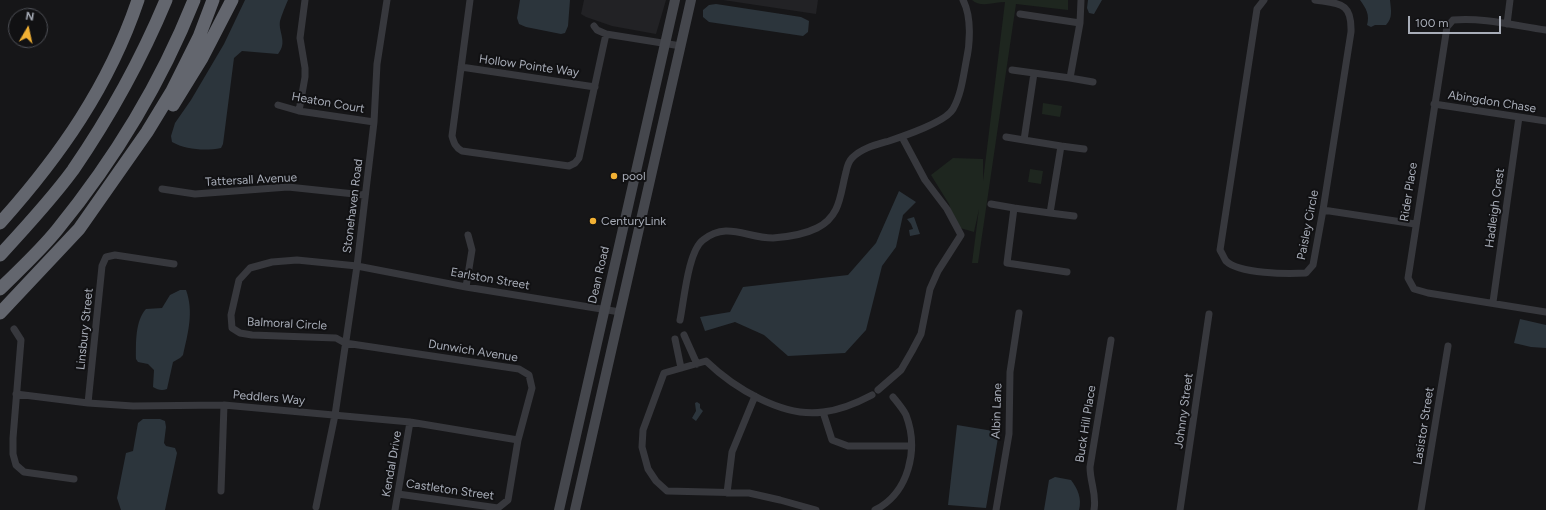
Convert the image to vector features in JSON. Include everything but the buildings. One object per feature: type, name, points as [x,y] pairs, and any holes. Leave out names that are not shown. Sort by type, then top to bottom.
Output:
[{"type":"highway","points":[[0,223],[27,193],[78,123],[106,76],[127,33],[138,0]]},
{"type":"highway","points":[[0,255],[34,218],[72,170],[111,110],[137,63],[166,0]]},
{"type":"highway","points":[[0,289],[56,231],[84,195],[117,148],[163,69],[194,0]]},
{"type":"highway","points":[[0,313],[79,229],[147,132],[172,91],[199,36],[213,0]]},
{"type":"highway","points":[[147,132],[164,118],[179,95],[207,49],[232,0]]},
{"type":"main road","name":"Dean Road","points":[[559,510],[675,0]]},
{"type":"main road","points":[[574,510],[691,0]]},
{"type":"street","points":[[299,110],[305,77],[300,38],[305,0]]},
{"type":"street","name":"Stonehaven Road","points":[[316,507],[335,415],[357,266],[364,195],[374,122],[377,64],[387,0]]},
{"type":"street","points":[[470,0],[452,136],[457,148],[462,151],[569,166],[575,163],[579,158],[606,34]]},
{"type":"street","points":[[680,320],[692,259],[697,246],[703,240],[719,231],[733,231],[772,238],[799,235],[818,228],[831,218],[840,203],[850,160],[861,150],[902,137],[943,119],[953,110],[960,90],[970,47],[969,25],[963,0]]},
{"type":"street","points":[[1070,78],[1080,23],[1081,0]]},
{"type":"street","name":"Paisley Circle","points":[[1264,0],[1257,9],[1220,250],[1226,261],[1236,267],[1283,274],[1306,273],[1313,265],[1323,210],[1350,32],[1351,19],[1348,12],[1338,4],[1315,0]]},
{"type":"street","points":[[1510,0],[1507,24],[1546,30]]},
{"type":"street","points":[[1020,14],[1080,23]]},
{"type":"street","name":"Rider Place","points":[[1507,24],[1461,19],[1453,20],[1447,27],[1408,278],[1414,289],[1428,293],[1493,302],[1546,312]]},
{"type":"street","points":[[594,26],[597,30],[606,34],[681,46]]},
{"type":"street","name":"Hollow Pointe Way","points":[[461,67],[595,87]]},
{"type":"street","points":[[1012,70],[1093,82]]},
{"type":"street","points":[[1024,140],[1034,73]]},
{"type":"street","name":"Abingdon Chase","points":[[1434,104],[1546,121]]},
{"type":"street","name":"Heaton Court","points":[[278,105],[299,110],[374,122]]},
{"type":"street","name":"Hadleigh Crest","points":[[1493,302],[1519,117]]},
{"type":"street","points":[[816,510],[755,494],[667,490],[656,481],[648,469],[642,447],[643,430],[664,373],[706,361],[736,385],[756,396],[783,408],[808,412],[824,412],[859,402],[875,393],[901,370],[921,334],[930,289],[938,271],[961,235],[947,209],[925,180],[902,137]]},
{"type":"street","points":[[1006,137],[1084,149]]},
{"type":"street","points":[[1050,213],[1061,146]]},
{"type":"street","name":"Tattersall Avenue","points":[[162,189],[195,194],[288,187],[364,195]]},
{"type":"street","points":[[991,204],[1074,216]]},
{"type":"street","points":[[1014,208],[1007,263],[1067,272]]},
{"type":"street","points":[[1323,210],[1416,224]]},
{"type":"street","points":[[466,287],[472,250],[468,235]]},
{"type":"street","name":"Linsbury Street","points":[[88,403],[102,266],[106,257],[114,255],[174,264]]},
{"type":"street","name":"Balmoral Circle","points":[[345,343],[336,338],[252,335],[240,333],[232,328],[231,316],[239,280],[250,268],[272,262],[297,260],[357,266]]},
{"type":"street","name":"Earlston Street","points":[[357,266],[466,287],[620,312]]},
{"type":"street","name":"Albin Lane","points":[[996,510],[1009,434],[1010,372],[1019,313]]},
{"type":"street","name":"Johnny Street","points":[[1180,510],[1209,314]]},
{"type":"street","points":[[14,328],[21,340],[13,438],[13,454],[16,465],[24,472],[74,479]]},
{"type":"street","points":[[684,335],[697,364]]},
{"type":"street","points":[[675,339],[682,368]]},
{"type":"street","name":"Buck Hill Place","points":[[1094,510],[1096,500],[1090,479],[1090,467],[1110,340]]},
{"type":"street","name":"Dunwich Avenue","points":[[345,343],[519,369],[529,375],[532,388],[518,440]]},
{"type":"street","name":"Lasistor Street","points":[[1422,510],[1448,346]]},
{"type":"street","name":"Peddlers Way","points":[[16,394],[88,403],[133,406],[224,405],[335,415],[410,422],[518,440]]},
{"type":"street","points":[[727,493],[732,452],[756,396]]},
{"type":"street","points":[[875,510],[897,494],[908,473],[912,446],[906,414],[893,397]]},
{"type":"street","points":[[221,491],[224,405]]},
{"type":"street","points":[[824,412],[832,440],[848,446],[912,446]]},
{"type":"street","name":"Kendal Drive","points":[[395,510],[410,422]]},
{"type":"street","name":"Castleton Street","points":[[398,494],[498,508],[508,500],[518,440]]},
{"type":"shaded area","points":[[245,0],[288,0],[280,21],[282,41],[281,50],[278,54],[242,51],[234,58],[223,144],[221,148],[196,149],[178,145],[172,142],[171,136],[175,123],[191,100],[224,44]]},
{"type":"shaded area","points":[[520,0],[570,0],[568,26],[565,33],[561,34],[526,27],[519,24],[517,18]]},
{"type":"shaded area","points":[[584,0],[666,0],[656,34],[612,26],[586,17],[581,14]]},
{"type":"shaded area","points":[[723,0],[818,0],[816,14]]},
{"type":"shaded area","points":[[972,0],[1068,0],[1068,10],[1016,4],[978,263],[972,263],[979,209],[974,232],[957,227],[949,204],[931,175],[953,158],[983,159],[983,181],[1005,2],[979,4]]},
{"type":"shaded area","points":[[1088,0],[1102,0],[1094,14],[1089,13],[1087,8]]},
{"type":"shaded area","points":[[1360,0],[1390,0],[1391,17],[1386,25],[1375,25],[1371,27],[1367,25],[1367,12]]},
{"type":"shaded area","points":[[716,4],[801,17],[809,21],[808,32],[803,36],[709,22],[703,17],[703,10],[709,5]]},
{"type":"shaded area","points":[[1043,103],[1062,106],[1060,117],[1042,114]]},
{"type":"shaded area","points":[[1030,169],[1043,171],[1041,184],[1028,182]]},
{"type":"shaded area","points":[[899,191],[916,202],[903,215],[896,247],[882,266],[866,330],[845,353],[788,356],[764,335],[735,322],[705,331],[700,317],[730,312],[743,287],[848,275],[876,243]]},
{"type":"shaded area","points":[[914,217],[920,234],[910,236],[909,230],[913,229],[907,219]]},
{"type":"shaded area","points":[[180,290],[186,290],[190,306],[187,339],[183,355],[173,362],[167,389],[160,390],[153,387],[154,370],[148,364],[138,362],[136,359],[136,339],[138,326],[142,314],[146,309],[162,308],[170,295]]},
{"type":"shaded area","points":[[1520,319],[1546,325],[1546,348],[1531,347],[1514,343]]},
{"type":"shaded area","points":[[697,402],[700,404],[700,408],[703,411],[696,421],[692,418],[696,411],[695,403]]},
{"type":"shaded area","points":[[143,419],[160,419],[165,421],[166,427],[164,443],[166,446],[175,448],[177,453],[165,510],[121,510],[117,498],[126,453],[133,451],[138,423]]},
{"type":"shaded area","points":[[957,425],[999,432],[986,508],[948,505]]},
{"type":"shaded area","points":[[1055,477],[1071,480],[1079,494],[1079,510],[1044,510],[1049,480]]},
{"type":"place","name":"pool","points":[[614,176]]},
{"type":"place","name":"CenturyLink","points":[[593,221]]}]
